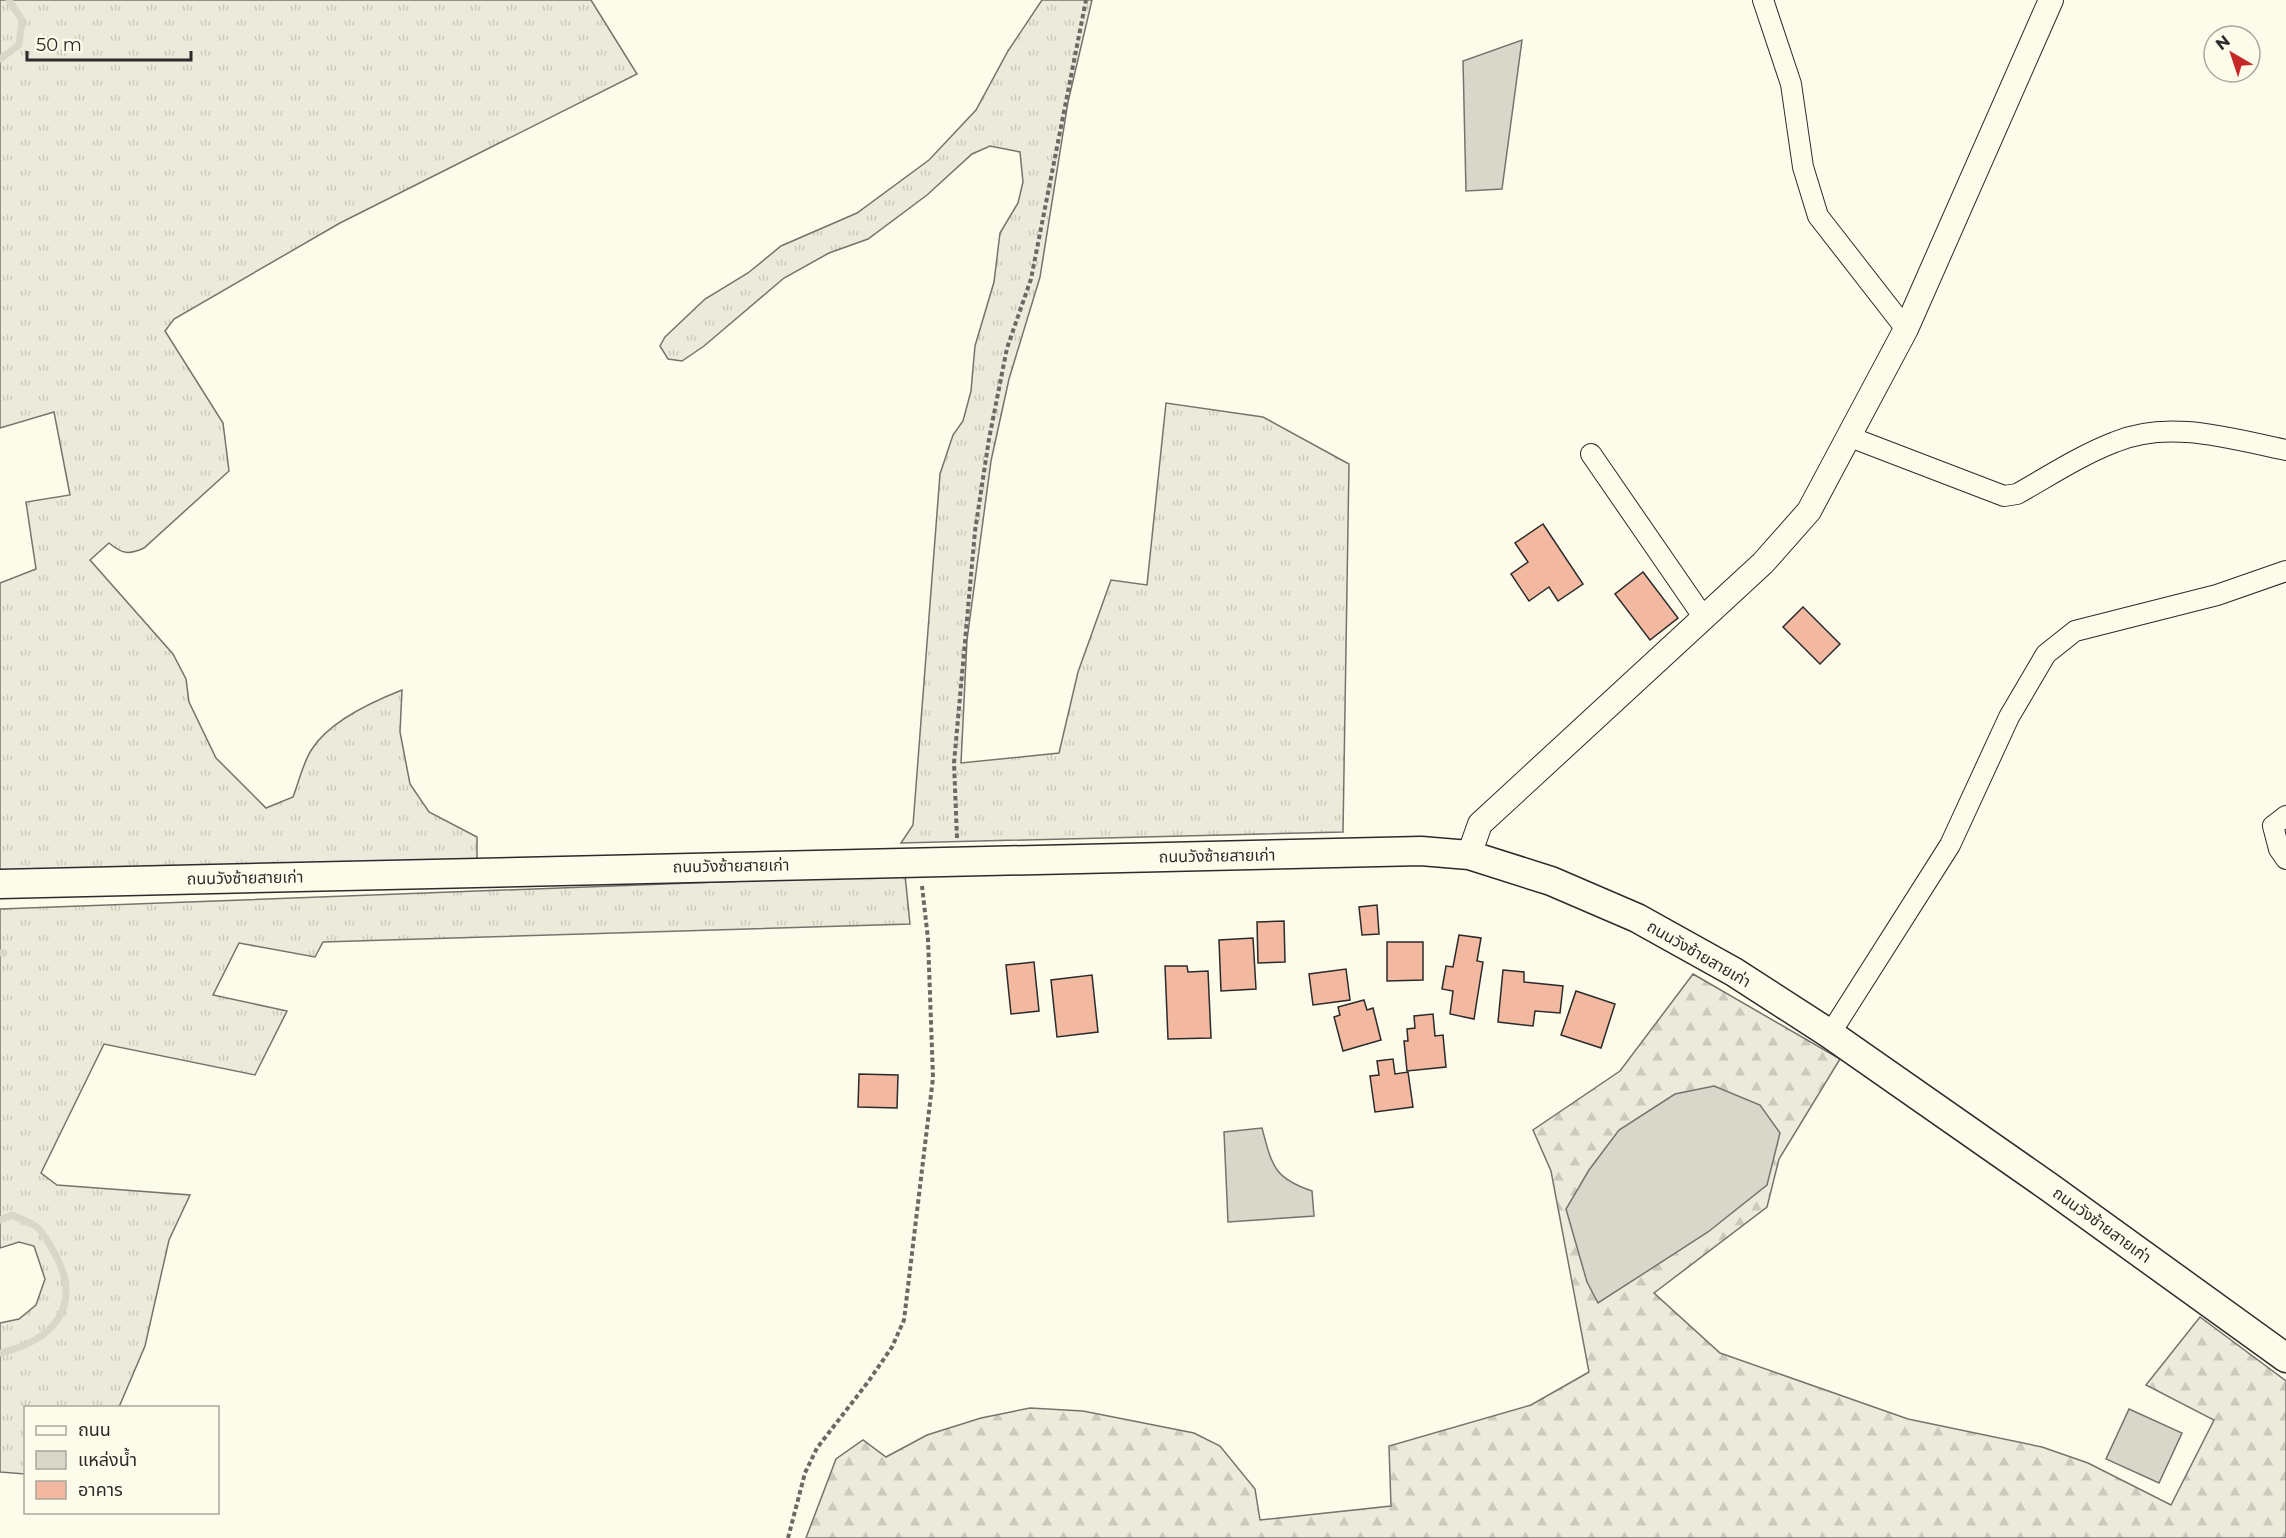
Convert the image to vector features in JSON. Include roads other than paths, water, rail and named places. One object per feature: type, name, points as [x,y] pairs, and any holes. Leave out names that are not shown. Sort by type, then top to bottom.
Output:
[{"type":"main road","name":"ถนนวังซ้ายสายเก่า","points":[[0,884],[1421,851],[1469,855],[1551,881],[1637,918],[1734,972],[1830,1034],[2049,1187],[2286,1358]]},
{"type":"street","points":[[1763,0],[1791,84],[1803,168],[1818,216],[1906,329]]},
{"type":"street","points":[[1469,855],[1480,824],[1763,563],[1809,511],[1906,329],[2051,0]]},
{"type":"street","points":[[1850,437],[2004,496],[2018,494],[2116,441],[2157,433],[2196,432],[2286,450]]},
{"type":"street","points":[[1591,454],[1704,618]]},
{"type":"street","points":[[1830,1034],[1950,845],[2009,717],[2046,654],[2075,631],[2217,595],[2286,571]]},
{"type":"street","points":[[2286,816],[2273,826],[2286,860]]},
{"type":"water","points":[[1522,40],[1502,189],[1466,191],[1463,61]]},
{"type":"water","points":[[1714,1086],[1760,1105],[1780,1133],[1767,1185],[1708,1232],[1598,1303],[1587,1282],[1566,1209],[1589,1170],[1619,1130],[1675,1094]]},
{"type":"water","points":[[1262,1128],[1276,1168],[1289,1181],[1312,1191],[1314,1216],[1228,1222],[1224,1132]]},
{"type":"water","points":[[2129,1409],[2182,1433],[2159,1483],[2106,1459]]},
{"type":"waterway","points":[[0,59],[19,45],[22,20],[9,0]]},
{"type":"waterway","points":[[0,1220],[12,1215],[40,1230],[55,1254],[63,1273],[66,1290],[64,1305],[58,1319],[48,1330],[35,1340],[0,1353]]}]
